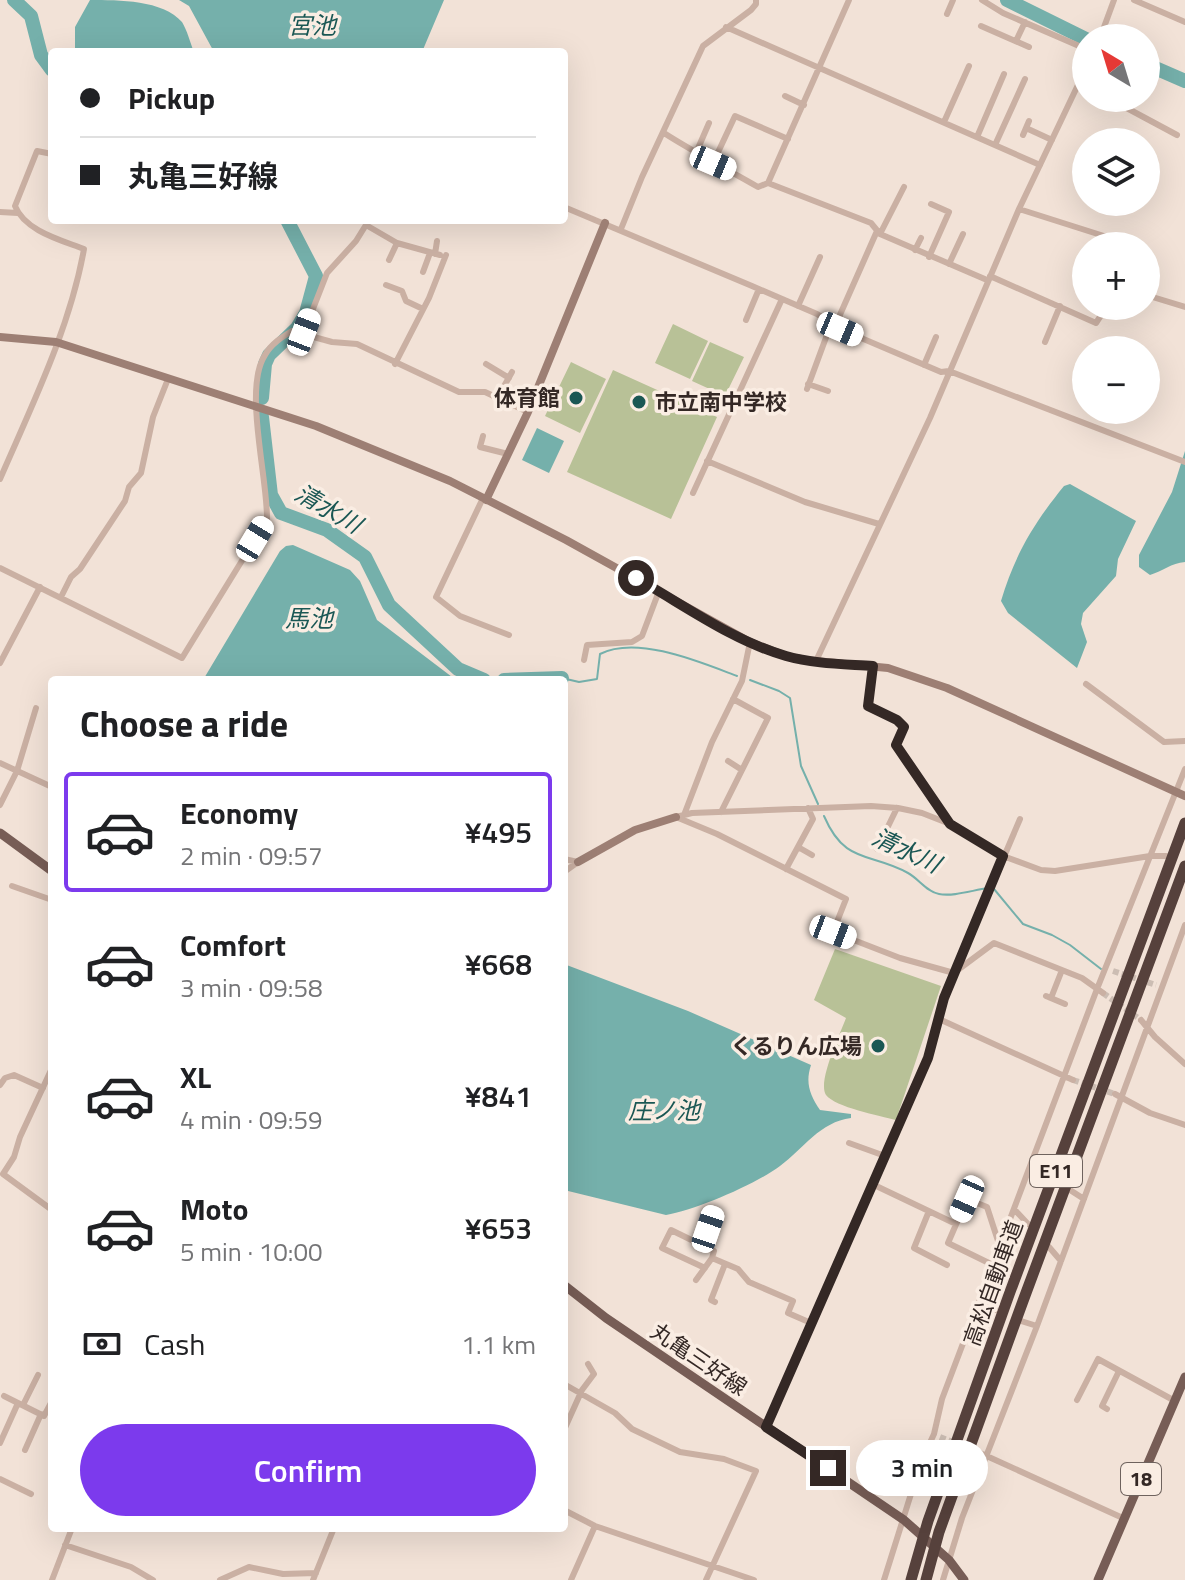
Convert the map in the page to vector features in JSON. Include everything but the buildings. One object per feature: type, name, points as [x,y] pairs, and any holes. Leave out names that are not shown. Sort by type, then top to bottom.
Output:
[{"type":"highway","name":"高松自動車道","points":[[911,1580],[928,1521],[1010,1292],[1185,823]]},
{"type":"highway","name":"高松自動車道","points":[[926,1580],[939,1532],[1185,866]]},
{"type":"main road","points":[[0,833],[48,868]]},
{"type":"main road","name":"丸亀三好線","points":[[568,1288],[606,1318],[904,1520],[949,1560],[964,1580]]},
{"type":"main road","name":"18","points":[[1098,1580],[1185,1377]]},
{"type":"street","points":[[621,229],[703,46],[751,10],[756,0]]},
{"type":"street","points":[[768,183],[849,0]]},
{"type":"street","points":[[947,14],[953,0]]},
{"type":"street","points":[[982,0],[1072,43]]},
{"type":"street","points":[[1105,24],[1114,0]]},
{"type":"street","points":[[1134,0],[1185,22]]},
{"type":"street","points":[[1016,41],[1025,22]]},
{"type":"street","points":[[981,26],[1029,47]]},
{"type":"street","points":[[726,27],[1040,165]]},
{"type":"street","points":[[944,122],[969,66]]},
{"type":"street","points":[[977,137],[1004,74]]},
{"type":"street","points":[[995,145],[1025,79]]},
{"type":"street","points":[[785,96],[804,105]]},
{"type":"street","points":[[816,661],[930,418],[988,278],[1072,97]]},
{"type":"street","points":[[1134,112],[1177,135]]},
{"type":"street","points":[[713,163],[735,116],[788,139]]},
{"type":"street","points":[[696,153],[709,123]]},
{"type":"street","points":[[1026,128],[1052,140]]},
{"type":"street","points":[[664,133],[758,187],[768,183],[871,223],[878,232],[929,257],[1072,312]]},
{"type":"street","points":[[18,213],[16,199],[37,151],[48,153]]},
{"type":"street","points":[[828,391],[808,387],[833,325],[878,232],[904,187]]},
{"type":"street","points":[[929,257],[949,212],[931,204]]},
{"type":"street","points":[[568,209],[798,306],[833,325],[941,372],[949,371],[1182,460]]},
{"type":"street","points":[[1019,209],[1091,232]]},
{"type":"street","points":[[0,212],[18,213],[43,233],[84,249],[78,281],[56,342],[0,479]]},
{"type":"street","points":[[509,635],[460,616],[436,597],[528,412],[605,223]]},
{"type":"street","points":[[298,331],[327,273],[366,224]]},
{"type":"street","points":[[371,224],[397,243],[438,254]]},
{"type":"street","points":[[949,264],[963,234]]},
{"type":"street","points":[[915,250],[921,238]]},
{"type":"street","points":[[395,364],[423,309],[438,254],[437,241]]},
{"type":"street","points":[[389,260],[397,243]]},
{"type":"street","points":[[423,272],[438,254]]},
{"type":"street","points":[[798,306],[820,257]]},
{"type":"street","points":[[386,285],[402,291],[406,301],[423,309]]},
{"type":"street","points":[[746,320],[759,289]]},
{"type":"street","points":[[693,493],[782,299]]},
{"type":"street","points":[[1160,299],[1185,307]]},
{"type":"street","points":[[1045,342],[1060,306]]},
{"type":"street","points":[[0,568],[182,658],[267,520],[257,393],[264,356],[281,338],[298,331],[332,342],[357,344],[459,392],[485,392],[528,412]]},
{"type":"street","points":[[0,337],[56,342],[316,426],[387,454],[484,499],[750,642],[786,656],[908,673],[1181,794]]},
{"type":"street","points":[[924,365],[936,337]]},
{"type":"street","points":[[486,364],[511,375],[498,397]]},
{"type":"street","points":[[61,597],[71,577],[80,569],[125,501],[129,487],[141,473],[153,417],[168,379]]},
{"type":"street","points":[[483,436],[480,447],[508,454]]},
{"type":"street","points":[[707,461],[805,502],[879,524]]},
{"type":"street","points":[[0,663],[40,587]]},
{"type":"street","points":[[584,660],[587,645],[632,642],[642,636],[659,591]]},
{"type":"street","points":[[680,816],[742,681],[750,642]]},
{"type":"street","points":[[873,666],[868,706],[897,720],[904,727],[896,745],[950,824]]},
{"type":"street","points":[[1086,684],[1164,742],[1185,741]]},
{"type":"street","points":[[721,812],[768,718],[733,699]]},
{"type":"street","points":[[0,805],[17,771],[36,708]]},
{"type":"street","points":[[728,761],[742,770]]},
{"type":"street","points":[[0,763],[48,785]]},
{"type":"street","points":[[884,1580],[921,1462],[937,1435],[942,1399],[1109,970],[1150,856],[1181,794],[1185,769]]},
{"type":"street","points":[[786,869],[813,819],[808,808]]},
{"type":"street","points":[[568,869],[635,830],[680,816],[808,808],[897,808],[922,813],[950,824],[1003,856],[1041,870],[1055,871],[1166,856]]},
{"type":"street","points":[[877,849],[897,808]]},
{"type":"street","points":[[680,816],[846,899],[833,932],[900,958],[954,973]]},
{"type":"street","points":[[766,1427],[928,1058],[954,973],[1020,819]]},
{"type":"street","points":[[798,847],[812,855]]},
{"type":"street","points":[[568,860],[578,862]]},
{"type":"street","points":[[12,886],[48,899]]},
{"type":"street","points":[[943,1580],[983,1454],[1037,1326],[1144,1023],[1185,925]]},
{"type":"street","points":[[954,973],[994,943],[1082,978],[1100,991]]},
{"type":"street","points":[[1062,970],[1048,997],[1065,1004]]},
{"type":"street","points":[[939,1019],[1073,1080]]},
{"type":"street","points":[[1144,1023],[1185,1064]]},
{"type":"street","points":[[0,1085],[5,1078],[14,1075],[43,1088]]},
{"type":"street","points":[[48,1077],[14,1157],[2,1173],[48,1207]]},
{"type":"street","points":[[1118,1096],[1150,1113],[1185,1125]]},
{"type":"street","points":[[849,1143],[885,1156]]},
{"type":"street","points":[[1031,1166],[1046,1176]]},
{"type":"street","points":[[872,1184],[956,1224]]},
{"type":"street","points":[[1070,1190],[1084,1199]]},
{"type":"street","points":[[993,1265],[948,1243],[967,1199],[987,1207],[1000,1247]]},
{"type":"street","points":[[1014,1209],[1028,1224]]},
{"type":"street","points":[[929,1211],[914,1248],[947,1265]]},
{"type":"street","points":[[702,1245],[713,1214]]},
{"type":"street","points":[[696,1280],[705,1268],[712,1258],[714,1251],[671,1230],[662,1248],[705,1268]]},
{"type":"street","points":[[1049,1247],[1061,1261]]},
{"type":"street","points":[[712,1258],[738,1269],[749,1282],[793,1301],[788,1313],[811,1323]]},
{"type":"street","points":[[715,1302],[711,1300],[725,1264]]},
{"type":"street","points":[[978,1303],[995,1310]]},
{"type":"street","points":[[1021,1321],[1037,1326]]},
{"type":"street","points":[[1077,1400],[1098,1359],[1175,1401]]},
{"type":"street","points":[[568,1421],[580,1393],[594,1374],[588,1364]]},
{"type":"street","points":[[1129,1376],[1134,1365]]},
{"type":"street","points":[[1107,1409],[1102,1406],[1119,1371]]},
{"type":"street","points":[[0,1443],[38,1375]]},
{"type":"street","points":[[568,1386],[615,1413],[632,1429],[680,1452],[724,1459],[756,1471],[706,1580]]},
{"type":"street","points":[[4,1396],[48,1418]]},
{"type":"street","points":[[25,1450],[48,1407]]},
{"type":"street","points":[[983,1454],[1125,1519]]},
{"type":"street","points":[[0,1479],[22,1486],[31,1494]]},
{"type":"street","points":[[568,1512],[595,1526],[754,1580]]},
{"type":"street","points":[[571,1580],[595,1526]]},
{"type":"street","points":[[52,1580],[70,1532]]},
{"type":"street","points":[[220,1580],[249,1567],[315,1576],[332,1532]]},
{"type":"street","points":[[65,1545],[131,1567],[153,1580]]},
{"type":"green space","points":[[673,324],[708,341],[690,379],[655,363]]},
{"type":"green space","points":[[710,342],[744,357],[725,396],[692,381]]},
{"type":"green space","name":"体育館","points":[[571,362],[606,379],[580,433],[545,416]]},
{"type":"green space","points":[[613,370],[717,417],[671,519],[567,472]]},
{"type":"green space","name":"くるりん広場","points":[[835,949],[941,986],[896,1120],[848,1107],[826,1095],[827,1069],[846,1018],[814,1000]]},
{"type":"water","points":[[90,0],[152,5],[164,9],[182,22],[193,48],[75,48],[75,27]]},
{"type":"water","name":"宮池","points":[[179,0],[444,0],[424,48],[212,48],[189,6]]},
{"type":"water","points":[[537,428],[564,441],[549,473],[522,460]]},
{"type":"water","points":[[1185,451],[1185,562],[1150,575],[1139,567],[1139,555],[1172,492]]},
{"type":"water","points":[[1070,484],[1136,521],[1118,559],[1116,576],[1083,613],[1081,624],[1087,642],[1077,668],[1008,613],[1001,601],[1026,540],[1064,486]]},
{"type":"water","name":"馬池","points":[[293,545],[350,570],[360,581],[377,620],[451,676],[205,676],[280,551]]},
{"type":"water","name":"庄ノ池","points":[[568,966],[688,1011],[811,1065],[808,1078],[810,1089],[820,1110],[851,1114],[851,1118],[821,1130],[780,1166],[756,1181],[709,1202],[666,1215],[568,1191]]},
{"type":"waterway","name":"清水川","points":[[14,0],[31,16],[41,55],[48,65]]},
{"type":"waterway","points":[[1007,0],[1072,32]]},
{"type":"waterway","points":[[1160,70],[1185,81]]},
{"type":"waterway","name":"清水川","points":[[262,398],[265,364],[269,355],[297,328],[306,313],[316,276],[289,224]]},
{"type":"waterway","name":"清水川","points":[[262,417],[271,495],[281,513],[327,530],[365,557],[389,605],[458,669],[475,676]]},
{"type":"waterway","name":"清水川","points":[[568,679],[579,682],[597,679],[600,654],[632,647],[668,653],[737,676]]},
{"type":"waterway","name":"清水川","points":[[750,680],[790,698],[801,766],[818,804]]},
{"type":"waterway","name":"清水川","points":[[824,816],[832,832],[850,850],[908,873],[935,893],[950,895],[988,888]]},
{"type":"waterway","name":"清水川","points":[[994,889],[1023,924],[1070,945],[1101,969]]},
{"type":"tunnel","points":[[1113,971],[1156,985]]},
{"type":"tunnel","points":[[1103,993],[1141,1020]]},
{"type":"tunnel","points":[[1073,1080],[1115,1094]]},
{"type":"tunnel","points":[[940,1437],[970,1449]]},
{"type":"place","name":"体育館","points":[[576,398]]},
{"type":"place","name":"市立南中学校","points":[[639,402]]},
{"type":"place","name":"くるりん広場","points":[[878,1046]]},
{"type":"route","points":[[636,578],[750,642],[786,656],[873,666],[868,706],[880,710],[904,727],[896,745],[950,824],[1003,856],[944,998],[928,1058],[766,1427],[828,1468]]}]
